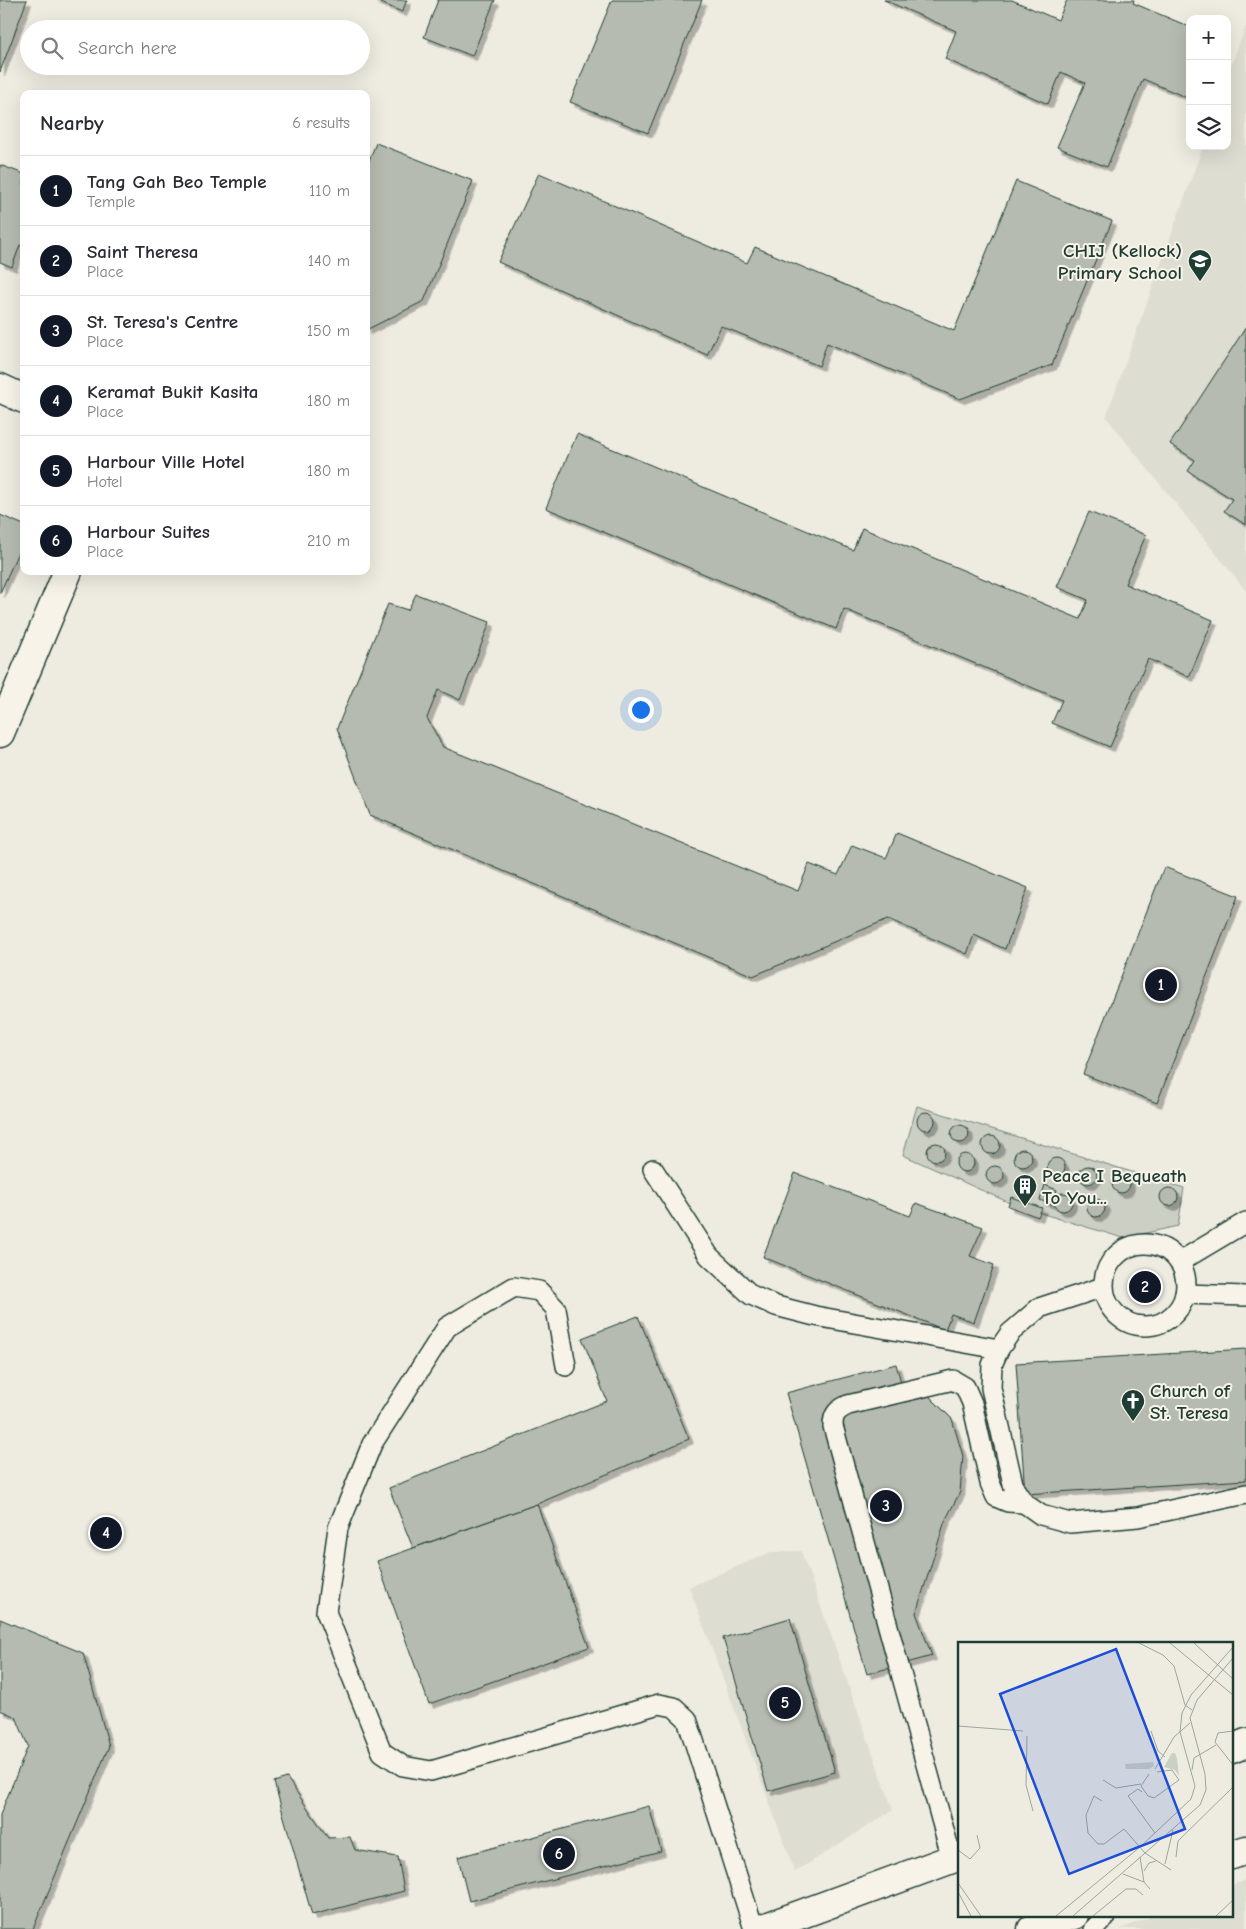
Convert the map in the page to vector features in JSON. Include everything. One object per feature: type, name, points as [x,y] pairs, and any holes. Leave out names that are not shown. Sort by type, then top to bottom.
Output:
[{"type":"main road","points":[[0,388],[20,397]]},
{"type":"main road","points":[[0,733],[66,575]]},
{"type":"main road","points":[[1234,1748],[1246,1743]]},
{"type":"main road","points":[[1234,1854],[1246,1850]]},
{"type":"main road","points":[[761,1929],[956,1858]]},
{"type":"main road","points":[[1032,1929],[1070,1916]]},
{"type":"lane","points":[[653,1169],[709,1256],[751,1295],[776,1306],[815,1316],[999,1349]]},
{"type":"lane","points":[[1179,1262],[1246,1222]]},
{"type":"lane","points":[[1137,1244],[1161,1247],[1171,1253],[1179,1262],[1186,1282],[1181,1306],[1172,1316],[1161,1323],[1148,1326],[1135,1325],[1123,1320],[1113,1311],[1106,1300],[1103,1287],[1104,1276],[1109,1264],[1116,1255],[1126,1248],[1137,1244]]},
{"type":"lane","points":[[566,1366],[556,1309],[539,1291],[514,1287],[447,1327],[372,1444],[338,1528],[326,1612],[382,1752],[403,1766],[431,1771],[659,1704],[674,1707],[687,1720],[754,1929]]},
{"type":"lane","points":[[1103,1287],[1039,1308],[1010,1333],[999,1349],[992,1366],[991,1388],[1014,1488],[1024,1503],[1042,1515],[1070,1523],[1138,1517],[1246,1494]]},
{"type":"lane","points":[[1185,1294],[1246,1296]]},
{"type":"lane","points":[[956,1858],[833,1426],[833,1416],[839,1409],[848,1405],[953,1380],[965,1388],[972,1403],[990,1483],[996,1497],[1008,1502],[1024,1503]]},
{"type":"lane","points":[[1094,1929],[1106,1916]]},
{"type":"shaded area","name":"CHIJ (Kellock) Primary School","points":[[1246,25],[1246,591],[1106,417],[1202,150],[1231,150],[1231,66]]},
{"type":"shaded area","points":[[917,1106],[1184,1188],[1178,1226],[1123,1238],[1010,1203],[903,1155]]},
{"type":"shaded area","points":[[801,1551],[893,1810],[795,1872],[689,1587],[771,1552]]},
{"type":"shaded area","points":[[1246,1880],[1246,1929],[1120,1929],[1153,1916],[1234,1916],[1234,1884]]},
{"type":"building","points":[[0,0],[27,0],[0,72]]},
{"type":"building","points":[[374,0],[407,0],[402,12]]},
{"type":"building","points":[[438,0],[495,0],[472,56],[424,37]]},
{"type":"building","points":[[612,0],[702,0],[648,133],[570,102]]},
{"type":"building","points":[[884,0],[1012,0],[1058,20],[1067,0],[1134,0],[1133,3],[1186,25],[1186,97],[1143,79],[1107,167],[1057,147],[1085,83],[1061,72],[1048,104],[945,59],[956,31]]},
{"type":"building","points":[[376,143],[473,181],[424,301],[370,328],[370,158]]},
{"type":"building","points":[[0,165],[20,172],[20,245],[12,267],[0,262]]},
{"type":"building","points":[[539,173],[747,263],[755,247],[954,331],[1016,181],[1112,221],[1052,365],[960,399],[827,343],[819,366],[721,326],[707,355],[498,262]]},
{"type":"building","points":[[1246,327],[1246,525],[1224,511],[1232,499],[1188,471],[1195,460],[1170,444]]},
{"type":"building","points":[[577,434],[853,550],[862,528],[1080,619],[1088,600],[1057,587],[1089,512],[1146,535],[1125,584],[1213,620],[1189,677],[1148,659],[1110,747],[1052,723],[1062,700],[844,609],[836,629],[546,508]]},
{"type":"building","points":[[0,515],[20,523],[20,548],[0,593]]},
{"type":"building","points":[[416,594],[490,622],[460,700],[438,690],[427,718],[443,747],[798,891],[809,864],[838,875],[852,845],[886,858],[897,833],[1028,888],[1005,949],[974,935],[967,954],[888,919],[753,976],[370,815],[337,728],[388,604],[408,610]]},
{"type":"building","points":[[1164,867],[1238,896],[1157,1103],[1083,1074]]},
{"type":"building","points":[[926,1112],[934,1117],[935,1121],[930,1129],[926,1130],[918,1125],[917,1121],[922,1113]]},
{"type":"building","points":[[956,1125],[964,1125],[969,1130],[967,1141],[956,1143],[951,1138],[951,1130]]},
{"type":"building","points":[[987,1136],[995,1136],[1000,1141],[998,1152],[987,1154],[982,1149],[982,1141]]},
{"type":"building","points":[[932,1143],[940,1143],[945,1148],[943,1159],[932,1161],[927,1156],[927,1148]]},
{"type":"building","points":[[1019,1149],[1027,1149],[1032,1154],[1030,1165],[1019,1167],[1014,1162],[1014,1154]]},
{"type":"building","points":[[961,1154],[969,1154],[974,1159],[972,1170],[961,1172],[956,1167],[956,1159]]},
{"type":"building","points":[[1052,1158],[1060,1158],[1065,1163],[1063,1174],[1052,1176],[1047,1171],[1047,1163]]},
{"type":"building","points":[[991,1166],[999,1166],[1004,1171],[1002,1182],[991,1184],[986,1179],[986,1171]]},
{"type":"building","points":[[1084,1166],[1092,1166],[1097,1171],[1095,1182],[1084,1184],[1079,1179],[1079,1171]]},
{"type":"building","points":[[795,1173],[910,1216],[916,1203],[983,1227],[970,1256],[994,1265],[974,1322],[951,1314],[945,1330],[763,1257]]},
{"type":"building","points":[[1117,1175],[1125,1175],[1130,1180],[1128,1191],[1117,1193],[1112,1188],[1112,1180]]},
{"type":"building","points":[[1045,1185],[1057,1190],[1052,1205],[1040,1200]]},
{"type":"building","points":[[1165,1188],[1173,1188],[1178,1193],[1176,1204],[1165,1206],[1160,1201],[1160,1193]]},
{"type":"building","points":[[1059,1193],[1067,1193],[1072,1198],[1070,1209],[1059,1211],[1054,1206],[1054,1198]]},
{"type":"building","name":"Peace I Bequeath To You...","points":[[1011,1197],[1042,1208],[1038,1217],[1008,1206]]},
{"type":"building","points":[[1092,1199],[1100,1199],[1105,1204],[1103,1215],[1092,1217],[1087,1212],[1087,1204]]},
{"type":"building","points":[[1140,1277],[1148,1277],[1153,1282],[1151,1293],[1140,1295],[1135,1290],[1135,1282]]},
{"type":"building","points":[[638,1316],[689,1439],[537,1504],[413,1548],[389,1488],[607,1401],[582,1338]]},
{"type":"building","name":"Church of St. Teresa","points":[[1246,1349],[1246,1480],[1025,1494],[1016,1363]]},
{"type":"building","points":[[896,1364],[901,1382],[926,1393],[952,1419],[963,1456],[960,1492],[945,1521],[916,1613],[932,1656],[867,1674],[786,1393]]},
{"type":"building","points":[[537,1504],[589,1647],[429,1704],[377,1561]]},
{"type":"building","points":[[790,1618],[835,1772],[768,1791],[723,1638]]},
{"type":"building","points":[[0,1619],[83,1653],[109,1746],[33,1929],[0,1929],[0,1815],[28,1746],[16,1717],[0,1710]]},
{"type":"building","points":[[287,1778],[328,1838],[350,1837],[355,1850],[398,1857],[404,1891],[312,1915],[274,1782]]},
{"type":"building","points":[[649,1806],[661,1851],[469,1901],[458,1857]]},
{"type":"place","name":"CHIJ (Kellock) Primary School","points":[[1200,282]]},
{"type":"place","name":"Tang Gah Beo Temple","points":[[1161,985]]},
{"type":"place","name":"Peace I Bequeath To You...","points":[[1025,1207]]},
{"type":"place","name":"Saint Theresa","points":[[1145,1287]]},
{"type":"place","name":"Church of St. Teresa","points":[[1133,1422]]},
{"type":"place","name":"St. Teresa's Centre","points":[[886,1506]]},
{"type":"place","name":"Keramat Bukit Kasita","points":[[106,1533]]},
{"type":"place","name":"Harbour Ville Hotel","points":[[785,1703]]},
{"type":"place","name":"Harbour Suites","points":[[559,1854]]}]
